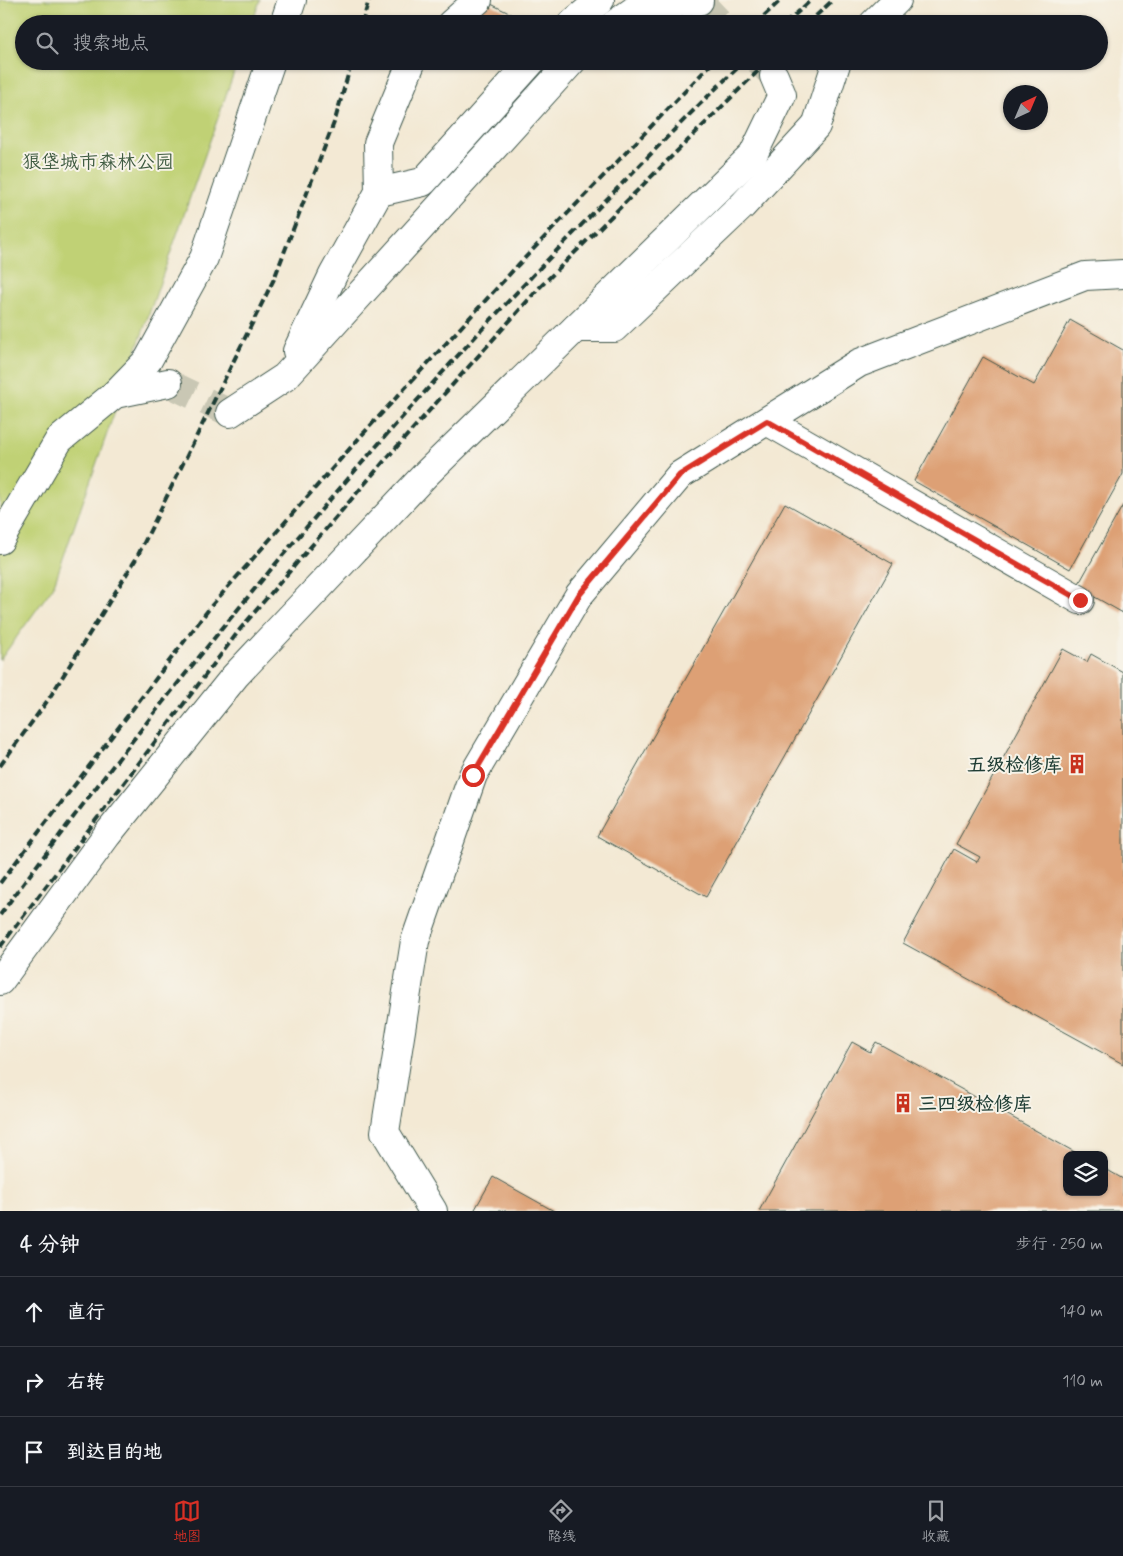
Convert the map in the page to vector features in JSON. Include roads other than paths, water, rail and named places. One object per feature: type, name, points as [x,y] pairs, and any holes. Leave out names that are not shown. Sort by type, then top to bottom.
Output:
[{"type":"street","points":[[287,15],[292,0]]},
{"type":"street","points":[[461,15],[478,0]]},
{"type":"street","points":[[582,15],[600,0]]},
{"type":"street","points":[[882,15],[897,0]]},
{"type":"street","points":[[627,15],[639,6],[699,2]]},
{"type":"street","points":[[0,540],[59,440],[115,394],[148,360],[204,258],[268,70]]},
{"type":"street","points":[[285,377],[333,275],[379,192],[378,142],[408,70]]},
{"type":"street","points":[[379,192],[423,182],[524,70]]},
{"type":"street","points":[[230,413],[285,377],[564,70]]},
{"type":"street","points":[[576,328],[614,328],[742,206],[816,126],[834,70]]},
{"type":"street","points":[[0,981],[107,835],[235,676],[426,474],[753,155],[782,95],[774,76]]},
{"type":"street","points":[[433,1211],[385,1132],[415,941],[473,775],[579,595],[680,475],[859,364],[1085,276],[1123,274]]},
{"type":"street","points":[[115,394],[168,383]]},
{"type":"street","points":[[767,421],[1080,600]]},
{"type":"tunnel","points":[[699,1],[712,15]]},
{"type":"tunnel","points":[[768,70],[774,76]]},
{"type":"tunnel","points":[[168,383],[230,413]]},
{"type":"railway","points":[[365,15],[369,0]]},
{"type":"railway","points":[[765,15],[781,0]]},
{"type":"railway","points":[[795,15],[811,0]]},
{"type":"railway","points":[[817,15],[833,0]]},
{"type":"railway","points":[[0,766],[48,700],[136,559],[274,279],[335,120],[349,70]]},
{"type":"railway","points":[[0,883],[212,605],[361,436],[518,265],[705,70]]},
{"type":"railway","points":[[0,915],[142,728],[216,636],[368,456],[526,282],[675,129],[735,70]]},
{"type":"railway","points":[[0,947],[241,628],[386,459],[540,287],[759,70]]},
{"type":"place","name":"五级检修库","points":[[1077,764]]},
{"type":"place","name":"三四级检修库","points":[[903,1103]]},
{"type":"park label","name":"狼垡城市森林公园","points":[[98,161]]}]
